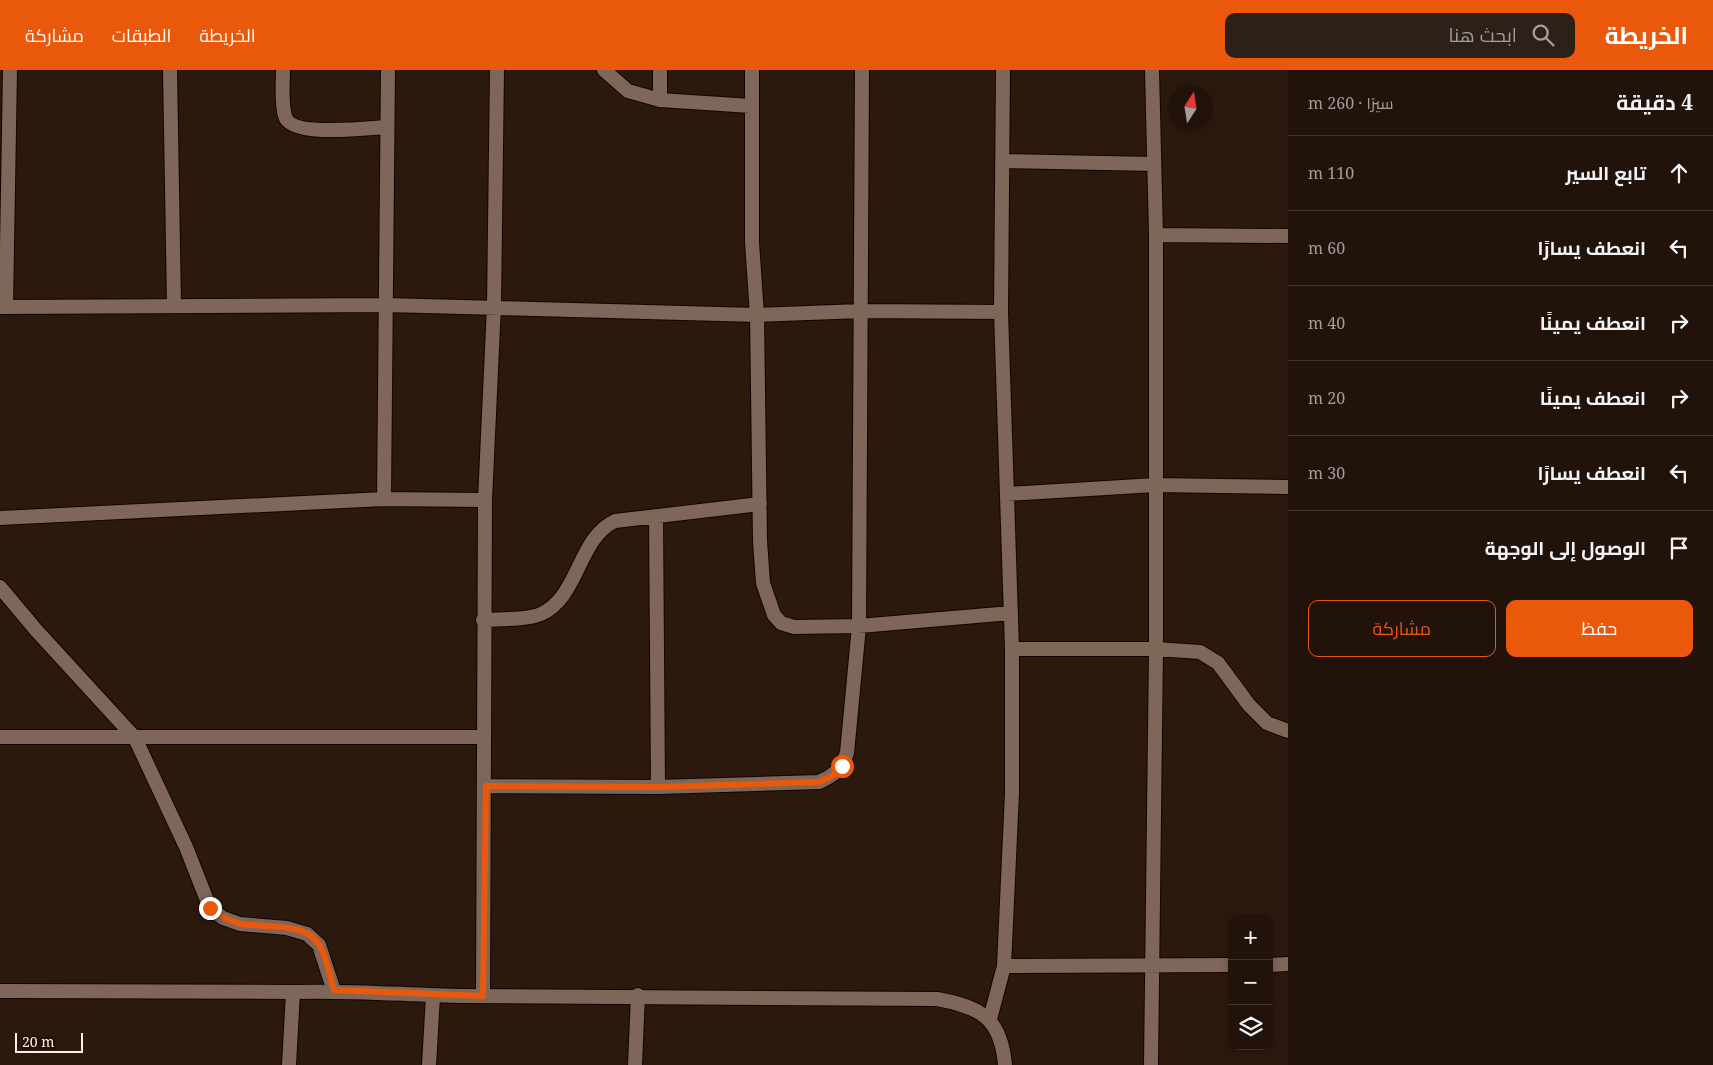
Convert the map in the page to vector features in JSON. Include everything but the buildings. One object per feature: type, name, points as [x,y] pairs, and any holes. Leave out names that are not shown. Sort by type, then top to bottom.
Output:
[{"type":"street","points":[[10,70],[3,307],[174,305],[494,306],[758,315],[860,311],[1001,312]]},
{"type":"street","points":[[170,70],[174,305]]},
{"type":"street","points":[[283,70],[285,117],[290,125],[304,130],[387,127]]},
{"type":"street","points":[[384,499],[388,70]]},
{"type":"street","points":[[483,996],[486,786],[483,737],[483,620],[485,500],[494,306],[497,70]]},
{"type":"street","points":[[604,70],[628,91],[660,100],[751,106]]},
{"type":"street","points":[[660,70],[660,100]]},
{"type":"street","points":[[752,70],[752,242],[758,315],[760,541],[763,583],[774,615],[781,623],[794,627],[859,626],[1011,613]]},
{"type":"street","points":[[486,786],[658,787],[819,782],[834,775],[842,766],[847,752],[859,626],[862,70]]},
{"type":"street","points":[[990,1019],[1004,966],[1012,792],[1012,649],[1001,312],[1003,70]]},
{"type":"street","points":[[1151,1065],[1156,649],[1156,235],[1152,70]]},
{"type":"street","points":[[1002,161],[1154,164]]},
{"type":"street","points":[[1156,235],[1288,236]]},
{"type":"street","points":[[1007,494],[1155,485],[1288,486]]},
{"type":"street","points":[[0,518],[384,499],[485,500]]},
{"type":"street","points":[[483,620],[540,614],[553,606],[563,596],[605,526],[615,521],[760,504]]},
{"type":"street","points":[[656,516],[658,787]]},
{"type":"street","points":[[0,587],[36,630],[135,738],[186,847],[210,908],[223,918],[240,924],[288,928],[306,934],[320,945],[334,990]]},
{"type":"street","points":[[1012,649],[1156,649],[1200,652],[1218,664],[1249,705],[1268,723],[1288,731]]},
{"type":"street","points":[[0,737],[483,737]]},
{"type":"street","points":[[1273,965],[1288,964]]},
{"type":"street","points":[[1004,966],[1228,966]]},
{"type":"street","points":[[0,990],[293,992],[334,990],[432,996],[638,995],[937,1000],[973,1009],[990,1019],[1001,1037],[1005,1065]]},
{"type":"street","points":[[289,1065],[293,992]]},
{"type":"street","points":[[635,1065],[638,995]]},
{"type":"street","points":[[429,1065],[432,996]]},
{"type":"route","points":[[210,908],[223,918],[240,924],[288,928],[306,934],[320,945],[334,990],[432,996],[483,996],[486,786],[658,787],[819,782],[834,775],[842,766]]}]
